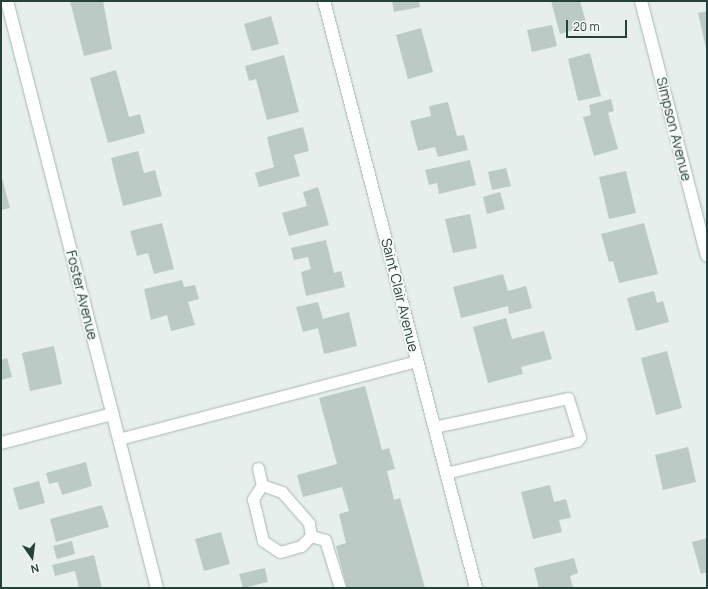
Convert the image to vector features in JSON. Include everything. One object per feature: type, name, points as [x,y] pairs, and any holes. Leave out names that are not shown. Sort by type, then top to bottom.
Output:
[{"type":"street","name":"Foster Avenue","points":[[7,1],[157,588]]},
{"type":"street","name":"Saint Clair Avenue","points":[[324,1],[476,588]]},
{"type":"street","name":"Simpson Avenue","points":[[641,1],[707,256]]},
{"type":"street","points":[[1,443],[112,414]]},
{"type":"lane","points":[[119,439],[417,361]]},
{"type":"lane","points":[[434,427],[568,398],[580,437],[577,442],[446,473]]},
{"type":"lane","points":[[258,468],[262,485],[253,498],[263,541],[280,552],[301,546],[311,536]]},
{"type":"lane","points":[[262,485],[282,492],[309,523],[311,536]]},
{"type":"lane","points":[[311,536],[325,540],[340,588]]},
{"type":"building","points":[[70,1],[103,1],[112,49],[84,56]]},
{"type":"building","points":[[392,1],[419,1],[420,7],[394,12]]},
{"type":"building","points":[[551,1],[580,1],[587,26],[560,34]]},
{"type":"building","points":[[707,11],[707,47],[706,48],[698,13]]},
{"type":"building","points":[[271,16],[279,44],[252,51],[244,24]]},
{"type":"building","points":[[552,25],[557,46],[532,52],[527,30]]},
{"type":"building","points":[[421,28],[433,72],[408,79],[396,35]]},
{"type":"building","points":[[590,53],[601,96],[578,101],[568,59]]},
{"type":"building","points":[[284,55],[299,112],[267,120],[256,79],[249,81],[245,66]]},
{"type":"building","points":[[116,70],[129,117],[140,114],[145,133],[108,143],[90,78]]},
{"type":"building","points":[[611,99],[614,111],[608,113],[618,149],[594,156],[583,117],[591,115],[589,105]]},
{"type":"building","points":[[448,102],[457,136],[464,135],[468,150],[438,157],[435,147],[418,151],[410,121],[431,116],[429,106]]},
{"type":"building","points":[[303,127],[309,151],[294,155],[300,176],[259,187],[255,173],[274,167],[267,137]]},
{"type":"building","points":[[138,151],[144,173],[155,170],[162,196],[123,206],[111,158]]},
{"type":"building","points":[[470,160],[476,185],[439,194],[437,183],[429,185],[425,170]]},
{"type":"building","points":[[506,168],[511,186],[492,190],[488,172]]},
{"type":"building","points":[[626,171],[636,213],[609,219],[599,177]]},
{"type":"building","points":[[1,174],[10,208],[1,210]]},
{"type":"building","points":[[318,187],[329,225],[289,236],[282,213],[307,206],[303,192]]},
{"type":"building","points":[[500,192],[505,209],[487,214],[483,197]]},
{"type":"building","points":[[470,214],[477,248],[453,253],[445,219]]},
{"type":"building","points":[[162,223],[174,269],[154,274],[148,253],[137,256],[130,231]]},
{"type":"building","points":[[644,223],[658,274],[619,283],[613,261],[609,262],[601,234]]},
{"type":"building","points":[[326,240],[334,273],[341,271],[345,287],[306,296],[301,272],[311,269],[308,257],[294,260],[291,248]]},
{"type":"building","points":[[503,274],[508,291],[526,286],[532,308],[509,314],[508,306],[461,318],[453,287]]},
{"type":"building","points":[[182,280],[184,287],[195,285],[199,299],[188,302],[195,325],[171,331],[167,315],[151,320],[144,289]]},
{"type":"building","points":[[654,291],[657,303],[663,301],[669,322],[636,331],[627,298]]},
{"type":"building","points":[[318,302],[323,319],[349,312],[357,346],[324,354],[318,328],[303,332],[296,307]]},
{"type":"building","points":[[506,318],[512,339],[544,331],[552,359],[521,367],[523,374],[488,383],[473,327]]},
{"type":"building","points":[[54,346],[62,384],[30,391],[22,353]]},
{"type":"building","points":[[667,351],[682,408],[656,415],[641,358]]},
{"type":"building","points":[[7,358],[12,377],[1,380],[1,360]]},
{"type":"building","points":[[365,386],[382,450],[389,448],[395,469],[387,471],[394,500],[400,498],[425,588],[347,588],[336,546],[346,543],[339,514],[349,511],[342,487],[303,497],[297,475],[337,464],[319,398]]},
{"type":"building","points":[[688,447],[696,482],[663,490],[655,455]]},
{"type":"building","points":[[86,462],[92,486],[62,495],[58,482],[49,484],[46,473]]},
{"type":"building","points":[[39,481],[45,503],[19,510],[13,488]]},
{"type":"building","points":[[550,485],[554,502],[566,499],[571,518],[559,520],[562,532],[533,539],[521,492]]},
{"type":"building","points":[[102,505],[109,527],[56,542],[50,519]]},
{"type":"building","points":[[221,532],[230,564],[204,571],[195,539]]},
{"type":"building","points":[[707,538],[707,572],[701,574],[692,542]]},
{"type":"building","points":[[72,541],[75,554],[57,559],[53,546]]},
{"type":"building","points":[[94,555],[102,588],[79,588],[75,571],[55,576],[52,565]]},
{"type":"building","points":[[574,558],[578,573],[570,576],[573,588],[539,588],[534,568]]},
{"type":"building","points":[[265,568],[268,582],[243,588],[239,574]]}]
